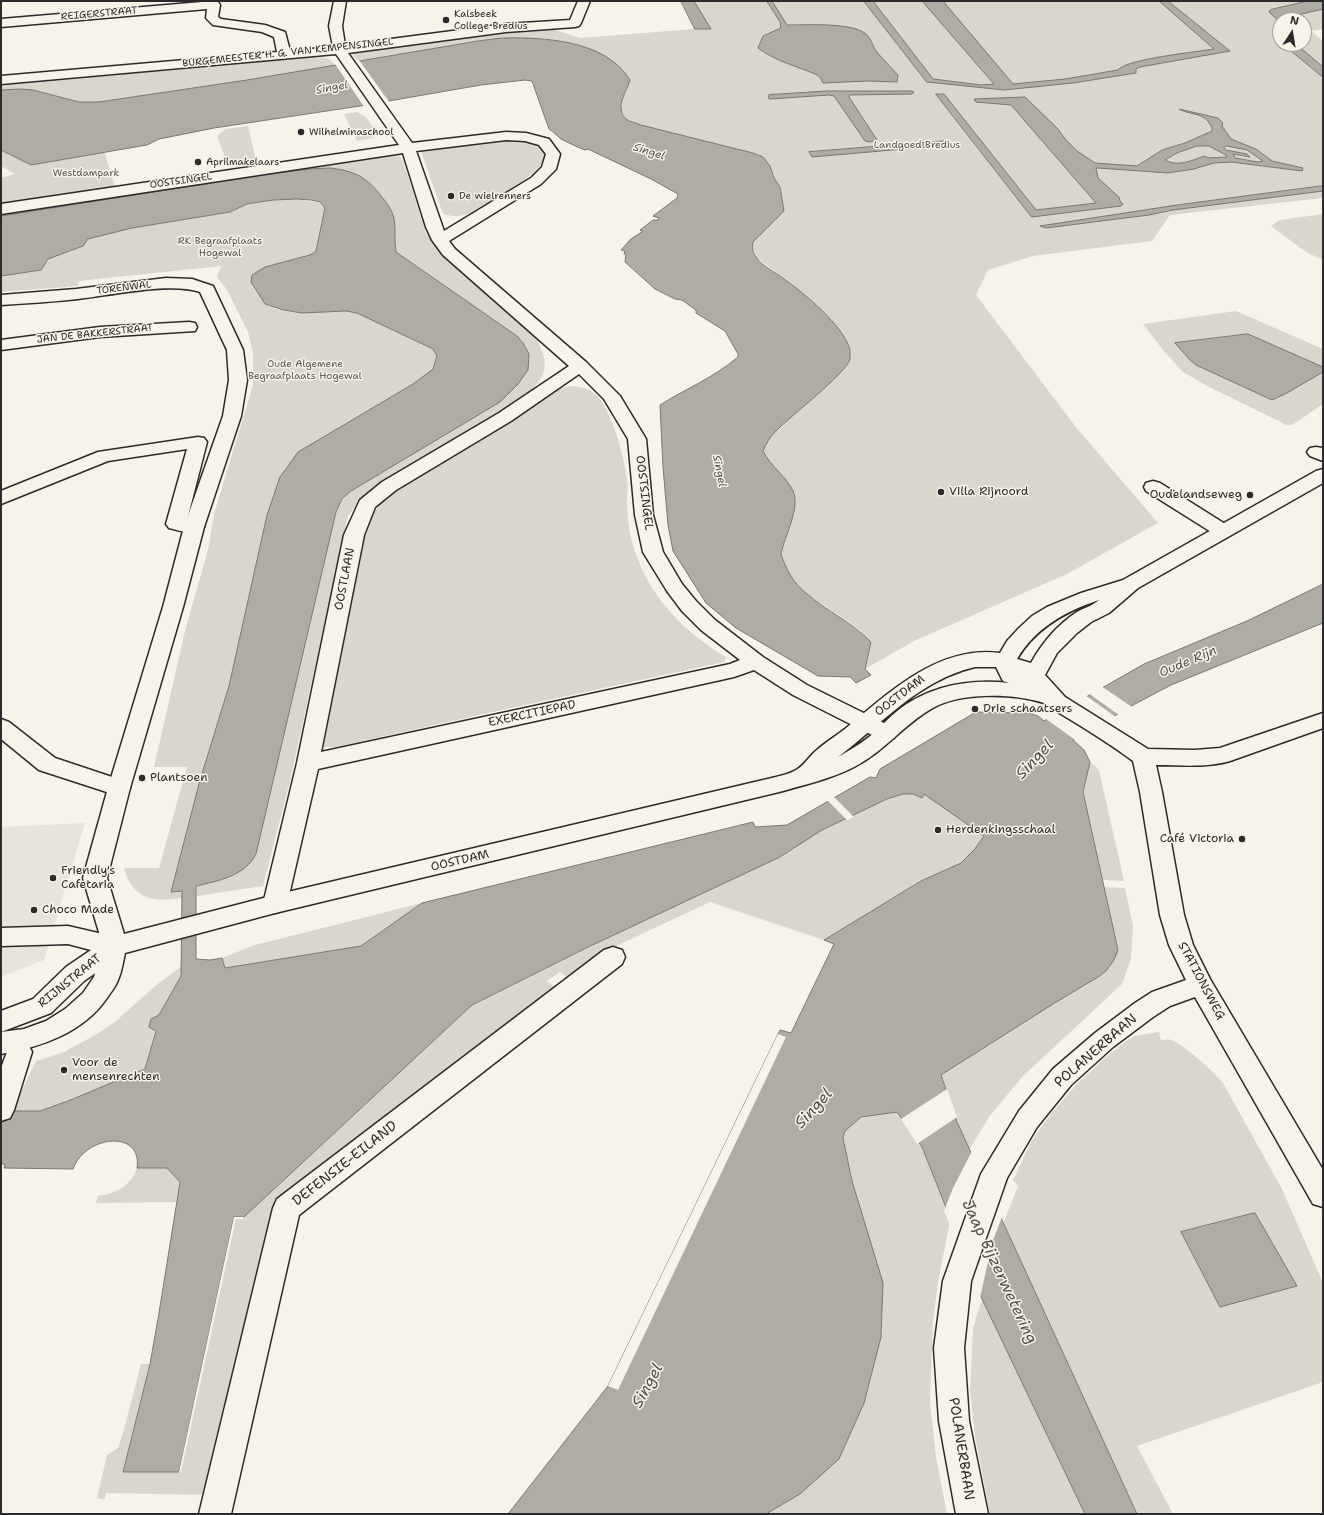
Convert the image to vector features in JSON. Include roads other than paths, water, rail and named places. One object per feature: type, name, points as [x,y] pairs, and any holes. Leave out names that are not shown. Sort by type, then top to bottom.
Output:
[{"type":"street","points":[[79,16],[80,1]]},
{"type":"street","name":"OOSTSINGEL","points":[[340,1],[334,26],[335,38],[343,56],[408,148],[434,227],[440,240],[449,252],[580,366],[611,396],[637,439],[644,515],[653,552],[674,586],[708,626],[756,662],[800,690],[886,733]]},
{"type":"street","name":"BURGEMEESTER H. G. VAN KEMPENSINGEL","points":[[1,80],[284,55],[343,56],[506,28],[575,23],[584,1]]},
{"type":"street","name":"REIGERSTRAAT","points":[[1,23],[214,3],[212,18],[217,22],[265,30],[280,35],[284,55]]},
{"type":"street","name":"OOSTSINGEL","points":[[1,208],[408,148],[506,136],[526,137],[544,142],[553,154],[548,168],[536,181],[440,240]]},
{"type":"street","name":"TORENWAL","points":[[1,300],[166,283],[192,284],[207,289],[235,350],[238,380],[232,416],[220,447],[194,527]]},
{"type":"street","name":"JAN DE BAKKERSTRAAT","points":[[1,345],[100,332],[190,327]]},
{"type":"street","name":"OOSTLAAN","points":[[275,904],[308,763],[354,535],[367,504],[390,486],[505,417],[580,366]]},
{"type":"street","points":[[1,498],[104,456],[198,442],[176,524],[194,527],[173,607],[119,788],[96,878],[115,946],[105,982],[92,1000],[74,1016],[55,1028],[25,1039],[10,1048],[1,1110]]},
{"type":"street","points":[[1015,690],[1035,676],[1050,650],[1070,628],[1084,617],[1102,608],[1131,584],[1323,475]]},
{"type":"street","points":[[1153,487],[1223,531]]},
{"type":"street","points":[[1015,690],[1005,662],[1019,638],[1043,618],[1061,608],[1089,596],[1131,584]]},
{"type":"street","name":"OOSTDAM","points":[[805,775],[826,754],[840,745],[895,697],[934,672],[963,663],[985,660],[1005,662],[1022,668],[1035,676]]},
{"type":"street","name":"EXERCITIEPAD","points":[[308,763],[734,670],[756,662]]},
{"type":"street","points":[[1035,676],[1059,702],[1143,757],[1187,758],[1222,756],[1323,720]]},
{"type":"street","name":"OOSTDAM","points":[[115,946],[209,923],[275,904],[779,784],[838,766],[866,751],[919,706],[944,694],[980,688],[1015,690]]},
{"type":"street","points":[[1015,690],[1059,702]]},
{"type":"street","points":[[1,727],[47,764],[119,788]]},
{"type":"street","name":"STATIONSWEG","points":[[1143,757],[1151,792],[1172,915],[1181,945],[1201,985],[1323,1195]]},
{"type":"street","points":[[1,937],[68,935],[115,946]]},
{"type":"street","name":"RIJNSTRAAT","points":[[1,1022],[42,1006],[75,974],[115,946]]},
{"type":"street","name":"DEFENSIE-EILAND","points":[[214,1514],[287,1208],[613,957]]},
{"type":"street","name":"POLANERBAAN","points":[[972,1514],[954,1421],[949,1348],[957,1281],[995,1174],[1028,1119],[1062,1077],[1104,1040],[1144,1010],[1161,999],[1201,985]]},
{"type":"water","points":[[681,1],[694,1],[711,29],[695,29]]},
{"type":"water","points":[[767,1],[772,1],[787,25],[840,26],[859,30],[866,34],[870,38],[877,52],[898,75],[897,82],[868,81],[823,83],[820,77],[815,74],[778,60],[765,53],[758,48],[763,36],[781,28],[780,22]]},
{"type":"water","points":[[864,1],[873,1],[933,79],[981,85],[994,84],[922,1],[943,1],[1013,84],[1065,79],[1118,70],[1134,62],[1147,59],[1214,49],[1159,1],[1168,1],[1230,51],[1140,67],[1136,69],[1136,73],[1073,83],[1004,90],[927,82]]},
{"type":"water","points":[[1308,1],[1323,1],[1323,9],[1310,12],[1272,12],[1272,15],[1269,12],[1270,10]]},
{"type":"water","name":"Singel","points":[[502,38],[555,40],[590,49],[606,56],[619,67],[630,80],[621,105],[621,110],[626,119],[641,125],[753,153],[763,157],[770,166],[774,178],[780,187],[784,211],[753,242],[752,248],[754,253],[762,263],[812,301],[832,321],[840,331],[850,350],[850,359],[839,375],[776,431],[768,441],[763,451],[790,486],[795,498],[794,513],[781,554],[790,575],[801,589],[856,628],[871,642],[865,669],[871,675],[856,683],[850,677],[818,676],[736,628],[706,603],[673,551],[668,525],[660,405],[719,371],[738,357],[738,354],[725,331],[696,313],[696,310],[682,300],[675,299],[655,289],[625,262],[625,251],[621,250],[631,239],[643,231],[640,230],[653,220],[658,220],[659,218],[653,216],[677,198],[678,194],[651,179],[588,149],[585,150],[561,139],[549,129],[532,81],[525,80],[481,85],[360,106],[214,128],[159,139],[147,145],[31,165],[1,150],[1,90],[33,90],[79,102],[99,102],[247,80]]},
{"type":"water","points":[[1293,52],[1305,52],[1323,67],[1323,77]]},
{"type":"water","points":[[827,91],[914,92],[912,94],[850,95],[849,97],[877,140],[870,142],[865,141],[834,96],[768,98],[769,95]]},
{"type":"water","points":[[936,94],[944,94],[1036,210],[1096,203],[1011,105],[976,102],[974,99],[1025,97],[1057,128],[1077,151],[1095,163],[1137,166],[1162,150],[1185,143],[1212,131],[1209,123],[1204,118],[1179,109],[1218,118],[1223,123],[1222,126],[1231,139],[1256,149],[1272,161],[1303,168],[1302,171],[1231,162],[1214,163],[1194,169],[1168,173],[1096,168],[1098,178],[1119,197],[1123,204],[1121,206],[1032,217]],"holes":[[[1197,146],[1209,146],[1227,157],[1209,158],[1204,156],[1180,163],[1165,160],[1177,153]],[[1227,146],[1247,150],[1263,161],[1258,162],[1235,158],[1233,154],[1250,157],[1247,154],[1226,150],[1224,148]]]},
{"type":"water","points":[[947,141],[950,145],[812,157],[809,152]]},
{"type":"water","points":[[330,168],[353,173],[371,184],[391,209],[395,222],[396,252],[517,336],[529,354],[528,370],[518,384],[500,402],[351,491],[342,499],[336,512],[256,854],[245,868],[238,872],[213,882],[196,886],[196,959],[210,960],[222,958],[225,968],[361,946],[422,903],[753,822],[755,827],[787,825],[870,777],[876,778],[880,769],[976,712],[1029,713],[1038,716],[1044,721],[1144,664],[1247,621],[1323,584],[1323,623],[1171,685],[1073,740],[1084,750],[1090,762],[1083,792],[1118,950],[1114,960],[1106,971],[1098,977],[941,1075],[957,1122],[1137,1514],[1085,1514],[982,1299],[922,1147],[897,1112],[861,1117],[845,1131],[843,1138],[852,1181],[883,1283],[881,1337],[864,1403],[839,1459],[800,1494],[766,1514],[508,1514],[608,1386],[780,1030],[791,1033],[834,944],[824,940],[921,881],[961,863],[974,850],[984,836],[924,794],[922,798],[913,794],[903,794],[887,799],[822,830],[780,857],[584,949],[472,1005],[244,1217],[234,1217],[179,1472],[123,1472],[150,1364],[180,1182],[167,1168],[137,1168],[136,1155],[131,1147],[123,1142],[112,1141],[100,1143],[89,1149],[79,1158],[73,1169],[4,1168],[5,1164],[1,1164],[1,1121],[5,1121],[12,1111],[40,1111],[145,1069],[156,1031],[149,1027],[151,1019],[159,1015],[181,976],[182,891],[171,892],[200,780],[229,686],[267,515],[280,477],[298,452],[413,384],[433,369],[437,356],[433,349],[357,313],[346,311],[302,313],[284,310],[265,304],[251,282],[252,275],[265,267],[310,255],[316,251],[325,208],[320,202],[297,199],[273,200],[247,204],[230,212],[132,228],[88,239],[83,246],[48,259],[41,270],[1,276],[1,216],[261,175]]},
{"type":"water","points":[[1323,186],[1323,191],[1046,228],[1040,226],[1177,205]]},
{"type":"water","points":[[1248,334],[1323,367],[1323,372],[1272,400],[1196,365],[1175,343]]},
{"type":"water","points":[[1255,1213],[1297,1286],[1220,1307],[1181,1232]]},
{"type":"place","name":"Kalsbeek College Bredius","points":[[446,20]]},
{"type":"place","name":"Wilhelminaschool","points":[[301,132]]},
{"type":"place","name":"Aprilmakelaars","points":[[198,162]]},
{"type":"place","name":"De wielrenners","points":[[451,196]]},
{"type":"place","name":"Villa Rijnoord","points":[[941,492]]},
{"type":"place","name":"Oudelandseweg","points":[[1250,495]]},
{"type":"place","name":"Drie schaatsers","points":[[975,709]]},
{"type":"place","name":"Plantsoen","points":[[142,778]]},
{"type":"place","name":"Herdenkingsschaal","points":[[938,830]]},
{"type":"place","name":"Café Victoria","points":[[1242,839]]},
{"type":"place","name":"Friendly's Cafetaria","points":[[53,878]]},
{"type":"place","name":"Choco Made","points":[[34,910]]},
{"type":"place","name":"Voor de mensenrechten","points":[[64,1070]]},
{"type":"park label","name":"Landgoed Bredius","points":[[917,145]]},
{"type":"park label","name":"Westdampark","points":[[86,173]]},
{"type":"park label","name":"RK Begraafplaats Hogewal","points":[[220,246]]},
{"type":"park label","name":"Oude Algemene Begraafplaats Hogewal","points":[[305,370]]},
{"type":"water label","name":"Oude Rijn","points":[[1188,662]]},
{"type":"water label","name":"Jaap Bijzerwetering","points":[[999,1272]]}]
